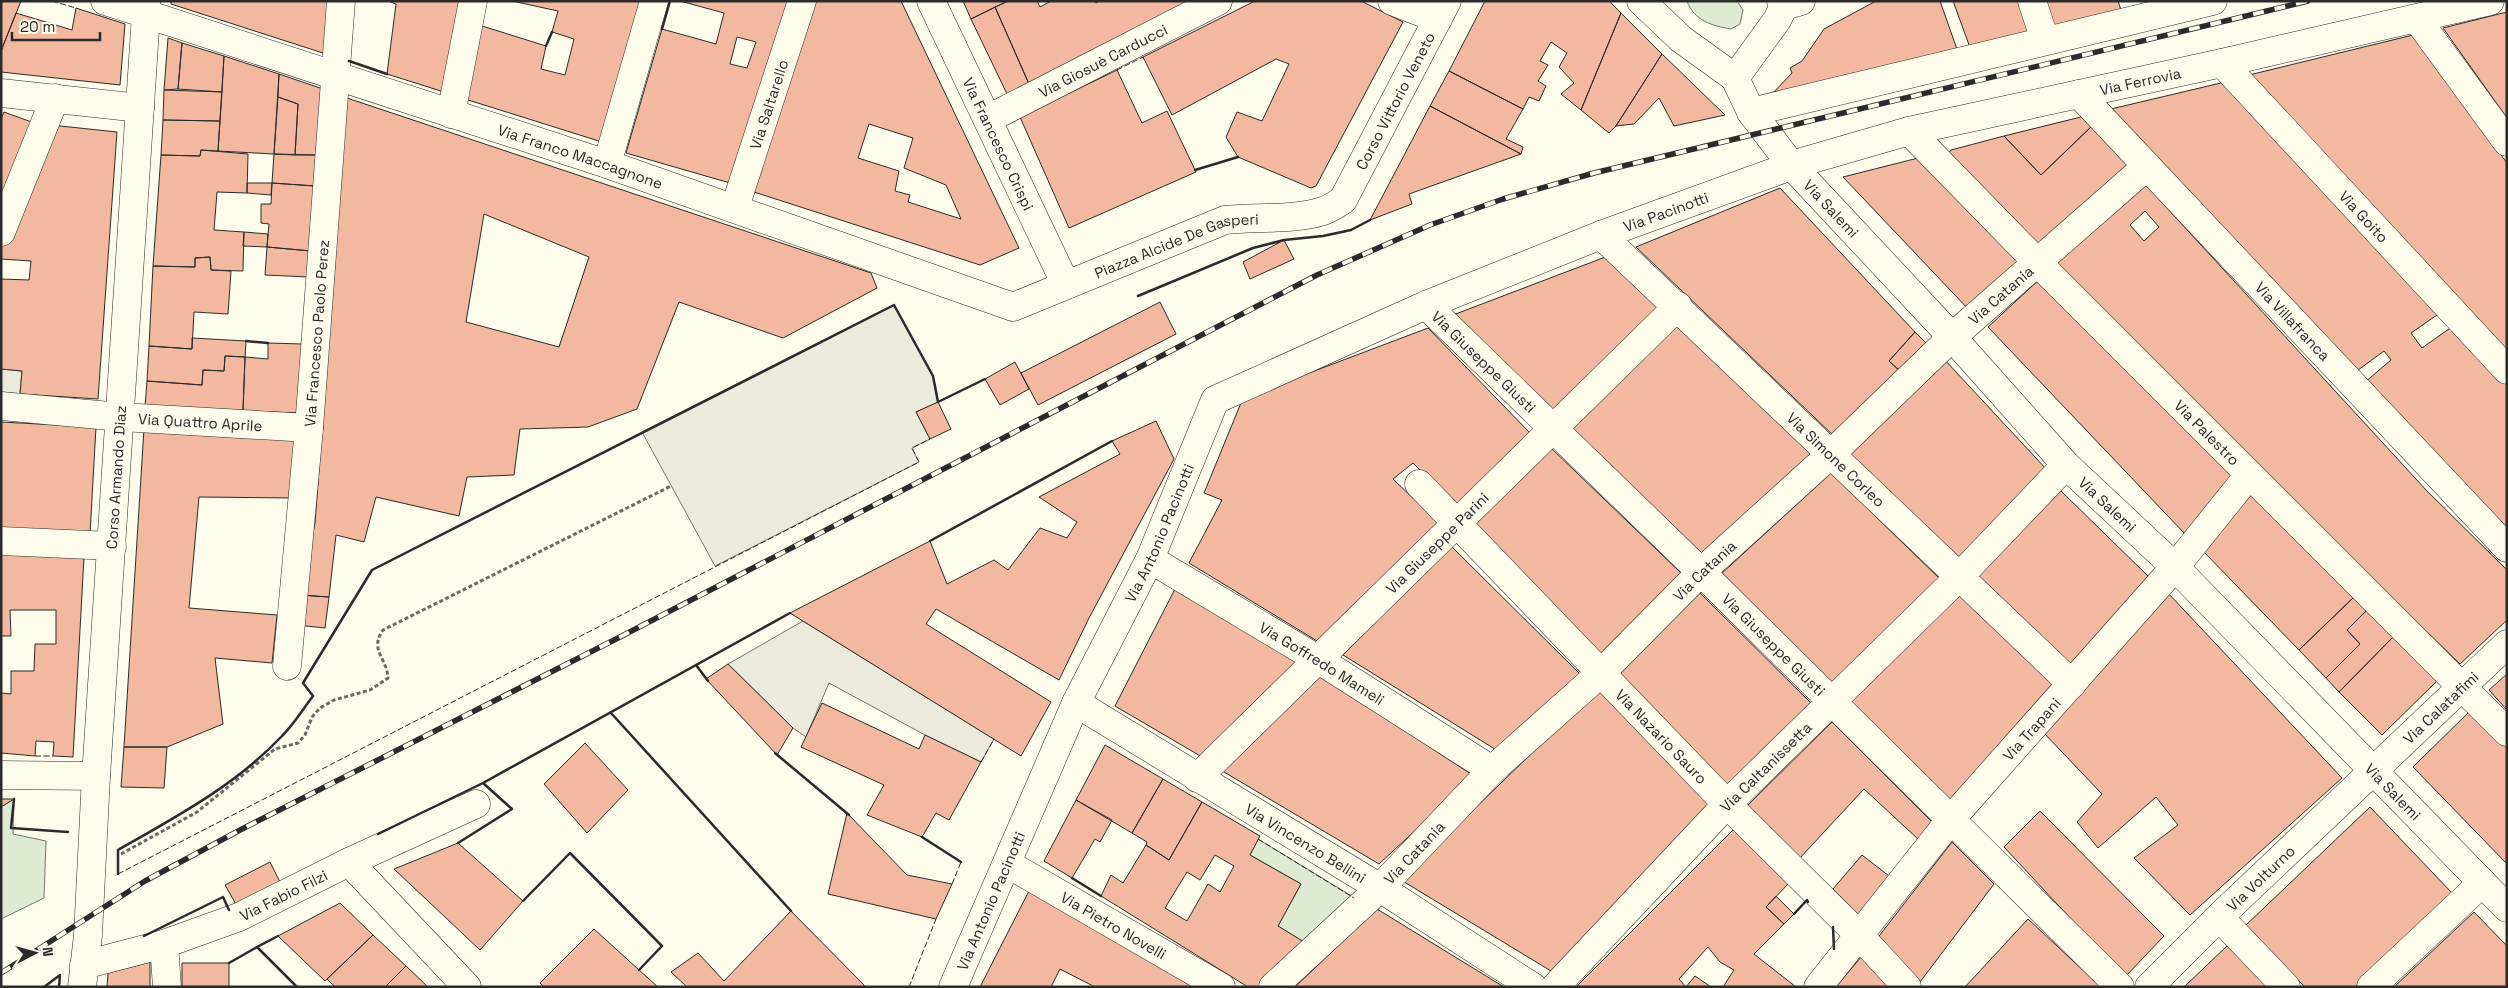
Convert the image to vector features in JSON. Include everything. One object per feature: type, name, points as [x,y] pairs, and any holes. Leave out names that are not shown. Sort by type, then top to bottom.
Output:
[{"type":"street","name":"Via Franco Maccagnone","points":[[105,1],[146,8],[336,76],[735,207],[1013,307]]},
{"type":"street","name":"Via Francesco Paolo Perez","points":[[287,666],[309,428],[341,1]]},
{"type":"street","points":[[451,114],[473,1]]},
{"type":"street","points":[[607,164],[654,1]]},
{"type":"street","name":"Via Saltarello","points":[[735,207],[802,1]]},
{"type":"street","name":"Via Francesco Crispi","points":[[931,1],[1066,285]]},
{"type":"street","name":"Via Giosuè Carducci","points":[[988,119],[1218,1]]},
{"type":"street","points":[[1392,1],[1442,10]]},
{"type":"street","points":[[1641,1],[1681,39],[1734,78],[1789,3]]},
{"type":"street","points":[[1670,1],[1681,39]]},
{"type":"street","points":[[2032,1],[2045,40]]},
{"type":"street","points":[[1751,112],[2045,40],[2128,11],[2211,1]]},
{"type":"street","name":"Via Ferrovia","points":[[1792,166],[1909,131],[2222,63],[2490,1]]},
{"type":"street","name":"Corso Armando Diaz","points":[[84,968],[146,8]]},
{"type":"street","name":"Corso Vittorio Veneto","points":[[1344,200],[1442,10]]},
{"type":"street","points":[[2417,19],[2507,142]]},
{"type":"street","name":"Via Goito","points":[[2222,63],[2507,370]]},
{"type":"street","name":"Via Salemi","points":[[1734,78],[1751,112],[1792,166],[1952,337],[2066,465],[2174,567],[2507,908]]},
{"type":"street","points":[[1,92],[140,108]]},
{"type":"street","name":"Via Villafranca","points":[[2079,94],[2507,548]]},
{"type":"street","points":[[1,232],[55,98]]},
{"type":"street","name":"Via Palestro","points":[[1909,131],[2038,263],[2507,732]]},
{"type":"street","name":"Via Pacinotti","points":[[1541,260],[1601,235],[1792,166]]},
{"type":"street","name":"Via Catania","points":[[1273,987],[1380,888],[1492,770],[1602,672],[1701,572],[1832,454],[1952,337],[2147,166]]},
{"type":"street","name":"Piazza Alcide De Gasperi","points":[[1013,307],[1225,220],[1302,216],[1324,211],[1344,200]]},
{"type":"street","name":"Via Simone Corleo","points":[[1601,235],[1678,306],[1958,578],[2072,684]]},
{"type":"street","name":"Via Antonio Pacinotti","points":[[953,987],[1008,864],[1076,703],[1150,559],[1215,400],[1426,306],[1541,260]]},
{"type":"street","name":"Via Giuseppe Giusti","points":[[1426,306],[1952,818],[2120,987]]},
{"type":"street","name":"Via Giuseppe Parini","points":[[1197,778],[1678,306]]},
{"type":"street","name":"Via Quattro Aprile","points":[[1,406],[309,428]]},
{"type":"street","name":"Via Caltanissetta","points":[[1555,987],[1727,804],[1958,578],[2066,465]]},
{"type":"street","name":"Via Trapani","points":[[1818,987],[1952,818],[2174,567],[2249,475]]},
{"type":"street","name":"Via Nazario Sauro","points":[[1419,484],[1727,804],[1860,936],[1906,987]]},
{"type":"street","points":[[1,541],[112,546]]},
{"type":"street","name":"Via Goffredo Mameli","points":[[1150,559],[1319,660],[1492,770]]},
{"type":"street","name":"Via Calatafimi","points":[[2375,771],[2507,644]]},
{"type":"street","name":"Via Vincenzo Bellini","points":[[1076,703],[1380,888],[1533,987]]},
{"type":"street","name":"Via Volturno","points":[[2149,987],[2219,917],[2375,771]]},
{"type":"street","points":[[1,775],[96,776]]},
{"type":"street","name":"Via Fabio Filzi","points":[[84,968],[164,944],[239,917],[349,862],[476,804]]},
{"type":"street","points":[[349,862],[467,987]]},
{"type":"street","name":"Via Pietro Novelli","points":[[1008,864],[1221,987]]},
{"type":"street","points":[[2371,987],[2482,883]]},
{"type":"street","points":[[2219,917],[2286,987]]},
{"type":"street","points":[[164,944],[167,987]]},
{"type":"path","points":[[118,855],[197,812],[275,749],[298,743],[305,735],[312,717],[320,708],[334,700],[370,690],[388,678],[388,670],[378,653],[378,638],[383,630],[671,486]]},
{"type":"green space","points":[[1687,1],[1737,1],[1743,10],[1740,24],[1731,29],[1711,24],[1699,18],[1690,8]]},
{"type":"green space","points":[[14,799],[13,834],[46,841],[44,898],[1,919],[1,807]]},
{"type":"green space","points":[[1258,839],[1355,898],[1304,942],[1278,926],[1301,884],[1250,855]]},
{"type":"shaded area","points":[[894,305],[933,376],[938,402],[916,412],[930,439],[912,448],[919,462],[715,566],[642,432]]},
{"type":"shaded area","points":[[1,369],[22,371],[20,394],[1,392]]},
{"type":"shaded area","points":[[803,621],[994,739],[981,762],[925,735],[829,683],[806,737],[793,728],[728,664]]},
{"type":"building","points":[[1,1],[21,1],[1,51]]},
{"type":"building","points":[[171,1],[330,1],[326,54],[171,4]]},
{"type":"building","points":[[388,1],[462,1],[444,92],[387,74],[396,4]]},
{"type":"building","points":[[512,1],[642,1],[602,142],[465,99],[479,25],[546,46],[541,69],[565,75],[574,39],[552,32],[558,11]]},
{"type":"building","points":[[680,1],[789,1],[730,183],[626,153],[662,29],[716,44],[724,13]],"holes":[[[737,37],[756,42],[747,68],[730,64]]]},
{"type":"building","points":[[815,1],[901,1],[1019,248],[980,265],[754,192]],"holes":[[[869,124],[913,138],[904,168],[946,185],[961,219],[908,202],[910,195],[895,191],[899,171],[858,158]]]},
{"type":"building","points":[[963,1],[1008,1],[971,19]]},
{"type":"building","points":[[1008,1],[1037,1],[1040,7],[1051,1],[1095,1],[1096,3],[1099,1],[1199,1],[1029,84],[995,7]]},
{"type":"building","points":[[1255,1],[1361,1],[1403,22],[1316,186],[1311,188],[1238,157],[1226,137],[1237,112],[1262,121],[1289,64],[1276,59],[1172,115],[1143,57]]},
{"type":"building","points":[[1485,1],[1609,1],[1621,13],[1581,110],[1561,94],[1574,83],[1559,67],[1567,53],[1551,42],[1540,61],[1548,65],[1538,81],[1546,86],[1539,101],[1529,97],[1523,109],[1449,71]]},
{"type":"building","points":[[1876,1],[1940,1],[1958,52],[1772,94],[1792,73],[1790,68],[1802,61],[1824,29]]},
{"type":"building","points":[[1953,1],[2027,1],[2040,35],[1972,53]]},
{"type":"building","points":[[2039,1],[2118,1],[2123,16],[2048,33]]},
{"type":"building","points":[[995,7],[1029,84],[1007,94],[971,19]]},
{"type":"building","points":[[76,8],[125,24],[120,85],[1,72],[1,51],[16,13],[72,30]]},
{"type":"building","points":[[2507,12],[2507,118],[2443,28]]},
{"type":"building","points":[[1621,13],[1662,54],[1616,126],[1609,133],[1581,110]]},
{"type":"building","points":[[2413,35],[2507,163],[2507,354],[2249,75]]},
{"type":"building","points":[[168,38],[182,43],[178,89],[164,90]]},
{"type":"building","points":[[182,43],[224,56],[222,92],[178,89]]},
{"type":"building","points":[[1662,54],[1725,115],[1674,126],[1659,98],[1634,124],[1616,126]]},
{"type":"building","points":[[224,56],[279,74],[274,154],[218,151]]},
{"type":"building","points":[[1117,70],[1142,123],[1167,111],[1196,172],[1069,228],[1020,117]]},
{"type":"building","points":[[1449,71],[1523,109],[1506,139],[1523,147],[1521,154],[1430,106]]},
{"type":"building","points":[[279,74],[323,89],[318,155],[295,155],[298,104],[278,97]]},
{"type":"building","points":[[2225,82],[2437,315],[2411,333],[2422,348],[2453,326],[2507,384],[2507,534],[2364,383],[2391,360],[2384,351],[2354,373],[2111,109]]},
{"type":"building","points":[[164,90],[222,92],[220,121],[163,120]]},
{"type":"building","points":[[278,97],[298,104],[295,155],[274,154]]},
{"type":"building","points":[[347,98],[871,273],[877,288],[783,338],[679,302],[637,409],[588,427],[520,429],[514,475],[467,477],[459,516],[376,497],[364,542],[336,535],[329,597],[300,595],[315,523]],"holes":[[[484,214],[589,257],[559,347],[466,322]]]},
{"type":"building","points":[[1430,106],[1521,154],[1409,194],[1412,204],[1370,220]]},
{"type":"building","points":[[4,112],[37,124],[1,213],[1,119]]},
{"type":"building","points":[[2085,116],[2093,125],[2041,175],[2004,136]]},
{"type":"building","points":[[163,120],[220,121],[218,151],[201,150],[200,156],[161,155]]},
{"type":"building","points":[[51,125],[117,132],[98,399],[20,394],[22,371],[1,369],[1,279],[29,280],[31,261],[1,259],[1,238]]},
{"type":"building","points":[[2093,125],[2128,165],[2041,247],[1948,154],[1951,150],[2004,136],[2041,175]]},
{"type":"building","points":[[201,150],[248,154],[247,193],[217,192],[214,230],[244,232],[243,271],[211,270],[210,257],[195,258],[195,267],[153,266],[161,155],[200,156]]},
{"type":"building","points":[[274,154],[318,155],[315,186],[272,183]]},
{"type":"building","points":[[1922,157],[2022,261],[1971,312],[1843,177]]},
{"type":"building","points":[[247,183],[272,183],[271,195],[247,193]]},
{"type":"building","points":[[272,183],[315,186],[311,251],[267,247],[269,224],[261,223],[261,204],[271,204]]},
{"type":"building","points":[[2144,183],[2427,491],[2507,570],[2507,620],[2460,664],[2243,453],[2057,263]],"holes":[[[2145,211],[2159,227],[2144,241],[2130,225]]]},
{"type":"building","points":[[1780,188],[1915,332],[1889,361],[1903,374],[1836,438],[1636,247]]},
{"type":"building","points":[[244,232],[268,234],[267,247],[243,246]]},
{"type":"building","points":[[1284,240],[1294,259],[1250,279],[1243,262]]},
{"type":"building","points":[[267,247],[311,251],[309,277],[265,275]]},
{"type":"building","points":[[1608,256],[1660,308],[1552,412],[1453,315]]},
{"type":"building","points":[[210,257],[211,270],[231,271],[228,314],[194,312],[192,349],[149,346],[153,266],[195,267],[195,258]]},
{"type":"building","points":[[2042,277],[2233,473],[2185,534],[1988,327]]},
{"type":"building","points":[[1160,302],[1176,334],[1038,405],[1021,373]]},
{"type":"building","points":[[1676,323],[1813,455],[1701,559],[1568,428]]},
{"type":"building","points":[[1428,328],[1532,435],[1457,508],[1413,463],[1393,479],[1442,526],[1322,644],[1189,563],[1222,500],[1204,493],[1243,398]]},
{"type":"building","points":[[1915,332],[1931,348],[1903,374],[1889,361]]},
{"type":"building","points":[[192,338],[246,341],[245,357],[225,356],[224,371],[203,370],[202,385],[147,381],[149,346],[192,349]]},
{"type":"building","points":[[268,343],[302,344],[299,413],[243,411],[245,357],[268,359]]},
{"type":"building","points":[[225,356],[245,357],[243,411],[145,407],[147,381],[202,385],[203,370],[224,371]]},
{"type":"building","points":[[1943,358],[2048,471],[1957,561],[1846,454]]},
{"type":"building","points":[[1015,362],[1029,389],[1000,405],[985,379]]},
{"type":"building","points":[[938,402],[951,429],[930,439],[916,412]]},
{"type":"building","points":[[1156,421],[1174,459],[1089,618],[1059,680],[936,609],[926,624],[1051,702],[1021,756],[790,613],[930,541],[947,584],[994,560],[1008,570],[1040,528],[1067,538],[1077,522],[1039,497],[1120,454],[1112,441]]},
{"type":"building","points":[[1,422],[96,427],[90,534],[1,529]]},
{"type":"building","points":[[144,429],[297,441],[292,498],[199,497],[189,608],[277,615],[272,663],[215,658],[223,724],[167,747],[124,747]]},
{"type":"building","points":[[1550,447],[1683,575],[1602,657],[1472,522]]},
{"type":"building","points":[[1831,473],[1942,581],[1833,688],[1720,575]]},
{"type":"building","points":[[2061,491],[2149,577],[2071,668],[1977,576]]},
{"type":"building","points":[[2253,493],[2355,596],[2299,650],[2202,550]]},
{"type":"building","points":[[1451,546],[1583,677],[1498,751],[1343,655]]},
{"type":"building","points":[[1,553],[84,557],[73,757],[53,756],[54,742],[36,741],[35,756],[1,753],[1,693],[11,694],[11,671],[34,671],[35,644],[56,644],[56,610],[10,610],[11,636],[1,636]]},
{"type":"building","points":[[1176,587],[1301,664],[1202,757],[1115,706]]},
{"type":"building","points":[[1699,592],[1814,706],[1731,788],[1615,672]]},
{"type":"building","points":[[2168,593],[2342,778],[2190,915],[2134,858],[2178,825],[2156,797],[2098,848],[2077,822],[2102,794],[2042,731]]},
{"type":"building","points":[[1961,594],[2056,688],[1952,805],[1849,703]]},
{"type":"building","points":[[300,595],[329,597],[325,628],[297,625]]},
{"type":"building","points":[[2355,596],[2368,609],[2347,630],[2360,644],[2326,678],[2299,650]]},
{"type":"building","points":[[2368,609],[2394,636],[2339,692],[2326,678],[2360,644],[2347,630]]},
{"type":"building","points":[[2394,636],[2439,679],[2382,735],[2339,692]]},
{"type":"building","points":[[728,664],[793,728],[777,755],[706,679]]},
{"type":"building","points":[[1318,674],[1474,776],[1379,864],[1219,769]]},
{"type":"building","points":[[2507,674],[2507,710],[2489,690]]},
{"type":"building","points":[[1598,689],[1711,807],[1551,971],[1401,880]]},
{"type":"building","points":[[822,703],[919,749],[925,735],[981,762],[949,820],[936,813],[922,837],[867,815],[884,785],[801,747]]},
{"type":"building","points":[[2471,710],[2507,746],[2507,864],[2413,767]]},
{"type":"building","points":[[1832,722],[1933,823],[1919,840],[1864,789],[1799,859],[1747,806]]},
{"type":"building","points":[[585,743],[628,790],[587,833],[544,784]]},
{"type":"building","points":[[1105,745],[1163,779],[1132,833],[1076,800]]},
{"type":"building","points":[[124,747],[167,747],[164,788],[121,787]]},
{"type":"building","points":[[1163,779],[1202,802],[1169,860],[1146,845],[1147,842],[1132,833]]},
{"type":"building","points":[[1,799],[14,799],[1,807]]},
{"type":"building","points":[[1076,800],[1112,820],[1100,842],[1095,839],[1072,878],[1044,861]]},
{"type":"building","points":[[1202,802],[1260,836],[1250,855],[1301,884],[1278,926],[1304,942],[1258,987],[1248,987],[1101,896],[1111,875],[1123,883],[1146,845],[1169,860]],"holes":[[[1215,855],[1234,866],[1220,892],[1208,884],[1187,921],[1165,908],[1187,872],[1200,880]]]},
{"type":"building","points":[[2370,807],[2453,894],[2355,987],[2305,987],[2245,926]]},
{"type":"building","points":[[2040,811],[2164,936],[2125,977],[2004,847]]},
{"type":"building","points":[[847,813],[907,875],[952,884],[936,919],[828,894]]},
{"type":"building","points":[[1737,826],[1790,882],[1766,907],[1784,924],[1754,954],[1796,987],[1723,987],[1734,970],[1720,962],[1708,947],[1679,979],[1686,987],[1576,987]]},
{"type":"building","points":[[1952,842],[1994,884],[1920,982],[1879,936]]},
{"type":"building","points":[[458,843],[523,901],[480,950],[394,869]]},
{"type":"building","points":[[1862,855],[1893,879],[1861,917],[1833,889]]},
{"type":"building","points":[[270,862],[281,884],[237,906],[225,885]]},
{"type":"building","points":[[1031,887],[1193,987],[1095,987],[1060,969],[1051,987],[980,987]]},
{"type":"building","points":[[1776,896],[1794,914],[1784,924],[1766,907]]},
{"type":"building","points":[[340,903],[373,935],[325,981],[278,936]]},
{"type":"building","points":[[1377,909],[1504,987],[1295,987]]},
{"type":"building","points":[[791,911],[866,987],[687,987],[671,972],[698,953],[724,981]]},
{"type":"building","points":[[2474,912],[2507,946],[2507,987],[2394,987]]},
{"type":"building","points":[[2028,919],[2101,987],[1965,987]]},
{"type":"building","points":[[594,929],[658,987],[544,987],[540,983]]},
{"type":"building","points":[[373,935],[406,966],[385,987],[335,987],[327,979]]},
{"type":"building","points":[[2227,946],[2268,987],[2184,987]]},
{"type":"building","points":[[1861,957],[1890,987],[1836,987]]},
{"type":"building","points":[[150,962],[150,987],[107,987],[108,973]]},
{"type":"building","points":[[182,963],[229,963],[229,987],[182,987]]},
{"type":"building","points":[[406,966],[428,987],[385,987]]},
{"type":"building","points":[[1695,976],[1711,987],[1686,987]]},
{"type":"railway","points":[[1,973],[145,881],[242,829],[620,637],[1317,275],[1430,225],[1503,199],[1594,173],[2308,1]]},
{"type":"fence","points":[[52,1],[76,8]]},
{"type":"fence","points":[[1117,70],[1143,57]]},
{"type":"fence","points":[[118,874],[919,462],[912,448],[930,439]]},
{"type":"fence","points":[[981,762],[994,739]]},
{"type":"fence","points":[[35,756],[53,756]]},
{"type":"fence","points":[[1258,839],[1354,898]]},
{"type":"fence","points":[[952,884],[961,862]]},
{"type":"fence","points":[[909,987],[936,919]]},
{"type":"wall","points":[[662,29],[670,1]]},
{"type":"wall","points":[[546,46],[552,32]]},
{"type":"wall","points":[[349,61],[387,74]]},
{"type":"wall","points":[[1195,170],[1238,157]]},
{"type":"wall","points":[[1138,296],[1253,248],[1284,240],[1323,236],[1351,230],[1370,220]]},
{"type":"wall","points":[[118,874],[118,850],[205,799],[225,785],[264,754],[290,727],[313,696],[303,683],[372,570],[894,305],[933,376],[938,402],[985,379]]},
{"type":"wall","points":[[246,341],[268,343]]},
{"type":"wall","points":[[930,541],[1112,441]]},
{"type":"wall","points":[[378,834],[483,783],[790,613]]},
{"type":"wall","points":[[696,665],[708,681]]},
{"type":"wall","points":[[611,713],[791,911]]},
{"type":"wall","points":[[775,753],[849,815]]},
{"type":"wall","points":[[458,843],[512,809],[483,783]]},
{"type":"wall","points":[[14,799],[11,828],[68,832]]},
{"type":"wall","points":[[922,837],[961,862]]},
{"type":"wall","points":[[523,901],[570,853],[662,946],[639,970]]},
{"type":"wall","points":[[1072,878],[1101,896]]},
{"type":"wall","points":[[144,936],[223,897],[229,910]]},
{"type":"wall","points":[[1794,914],[1807,900],[1808,902]]},
{"type":"wall","points":[[1833,927],[1834,949]]},
{"type":"wall","points":[[257,947],[278,936]]},
{"type":"wall","points":[[229,963],[257,947],[297,987]]},
{"type":"wall","points":[[44,987],[60,975],[59,987]]}]
